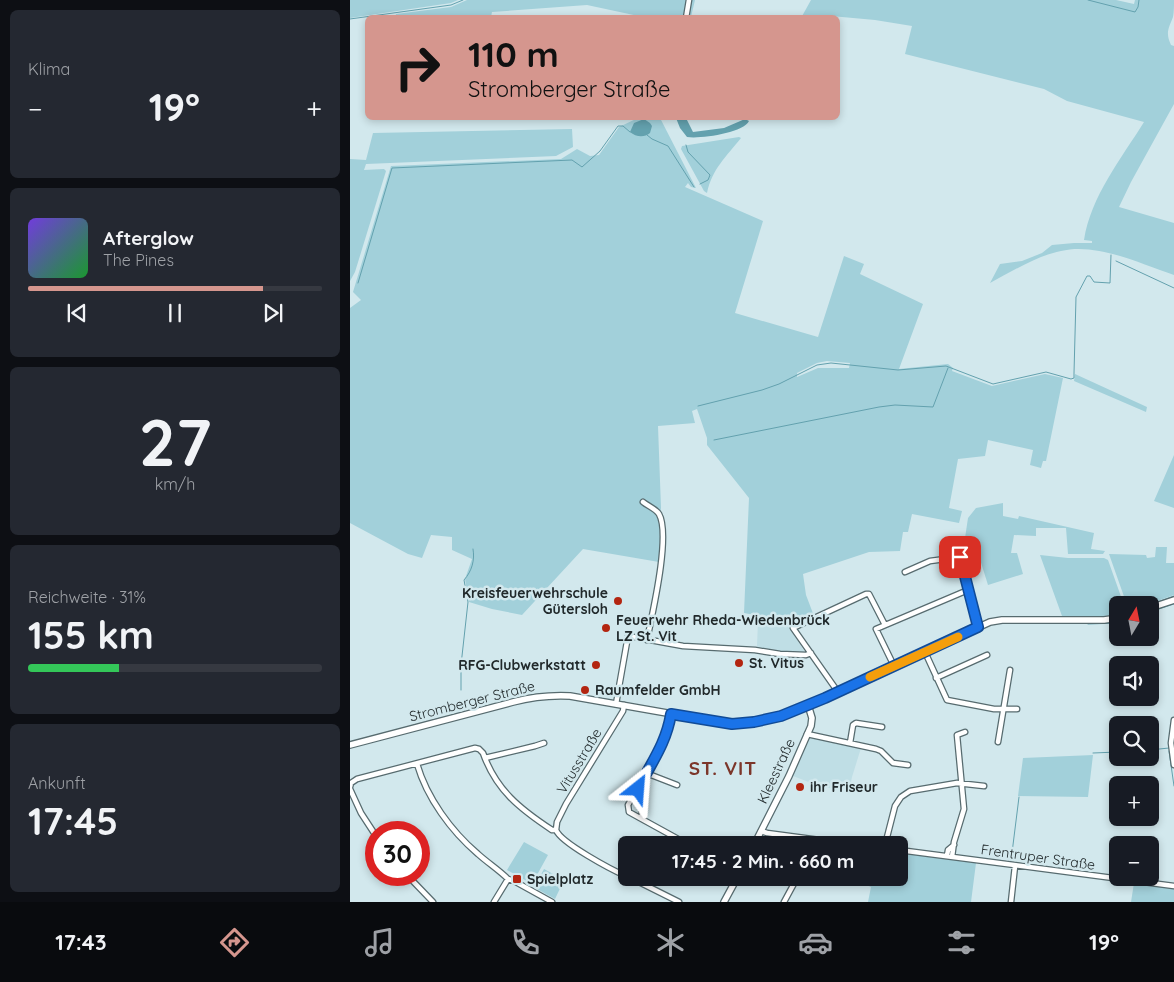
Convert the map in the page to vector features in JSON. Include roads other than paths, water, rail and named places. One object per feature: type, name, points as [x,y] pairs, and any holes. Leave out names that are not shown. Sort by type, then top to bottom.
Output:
[{"type":"main road","points":[[1159,605],[1174,600]]},
{"type":"main road","name":"Stromberger Straße","points":[[350,745],[534,697],[552,695],[570,696],[724,724],[743,724],[781,716],[808,705],[990,622],[1002,620],[1109,619]]},
{"type":"main road","name":"Kleestraße","points":[[758,836],[789,776],[811,726],[812,718],[808,705]]},
{"type":"main road","points":[[724,902],[733,886]]},
{"type":"street","points":[[687,15],[690,0]]},
{"type":"street","points":[[643,502],[658,513],[661,520],[663,549],[647,640]]},
{"type":"street","points":[[905,572],[930,561],[960,557],[978,627]]},
{"type":"street","points":[[894,666],[876,629],[968,590]]},
{"type":"street","points":[[838,692],[794,628],[866,594],[872,596],[885,625]]},
{"type":"street","points":[[616,704],[628,636],[683,646],[755,650],[780,654],[806,655],[811,653]]},
{"type":"street","points":[[925,652],[947,700],[1017,710]]},
{"type":"street","points":[[936,678],[986,655]]},
{"type":"street","points":[[998,742],[1010,670]]},
{"type":"street","name":"Vitusstraße","points":[[556,830],[557,822],[566,804],[623,711],[624,706]]},
{"type":"street","points":[[671,714],[669,729],[661,749],[635,792],[628,808],[630,812],[673,836]]},
{"type":"street","points":[[1174,720],[1172,743],[1174,765]]},
{"type":"street","points":[[850,744],[853,725],[856,723],[882,727]]},
{"type":"street","points":[[950,857],[964,809],[957,735],[965,732]]},
{"type":"street","points":[[807,734],[876,749],[881,751],[893,763],[908,764]]},
{"type":"street","points":[[485,758],[544,743]]},
{"type":"street","points":[[366,821],[350,788],[357,779],[475,748],[483,753],[492,774],[508,797],[531,816],[552,830],[556,830],[560,836],[582,852],[618,872]]},
{"type":"street","points":[[417,764],[428,791],[452,827],[478,854],[508,880],[514,881],[552,902]]},
{"type":"street","points":[[646,773],[678,785]]},
{"type":"street","points":[[887,836],[894,806],[901,797],[910,791],[961,784],[984,786]]},
{"type":"street","points":[[638,789],[641,795],[642,818]]},
{"type":"street","points":[[761,831],[778,836]]},
{"type":"street","name":"Frentruper Straße","points":[[908,851],[1174,886]]},
{"type":"street","points":[[1011,902],[1016,866]]},
{"type":"street","points":[[494,902],[508,880]]},
{"type":"street","points":[[418,886],[433,902]]},
{"type":"street","points":[[647,886],[680,902]]},
{"type":"street","points":[[784,902],[793,886]]},
{"type":"waterway","points":[[379,15],[451,5],[463,0]]},
{"type":"waterway","points":[[1088,0],[1135,12],[1139,0]]},
{"type":"waterway","points":[[350,19],[365,17]]},
{"type":"waterway","points":[[358,283],[392,168],[572,160],[582,167],[600,151],[618,126],[623,126],[630,132]]},
{"type":"waterway","points":[[647,135],[668,146],[694,187]]},
{"type":"waterway","points":[[686,145],[688,152],[710,175],[708,180],[700,184]]},
{"type":"waterway","points":[[698,406],[762,390],[779,384],[817,365],[831,363],[898,370],[946,366],[993,384],[1046,372],[1071,379],[1074,378],[1076,297],[1087,276],[1090,276],[1094,282],[1110,283],[1111,255]]},
{"type":"waterway","points":[[1116,261],[1174,288]]},
{"type":"waterway","points":[[714,440],[879,407],[895,405],[933,407],[948,368]]},
{"type":"waterway","points":[[461,690],[461,665],[468,602],[464,580],[472,565],[473,549]]},
{"type":"waterway","points":[[1159,601],[1174,596]]},
{"type":"waterway","points":[[1159,609],[1174,604]]},
{"type":"waterway","points":[[1088,624],[1109,623]]},
{"type":"waterway","points":[[350,742],[434,720]]},
{"type":"waterway","points":[[1159,749],[1169,748]]},
{"type":"waterway","points":[[1169,751],[1174,786]]},
{"type":"waterway","points":[[1093,753],[1109,752]]},
{"type":"waterway","points":[[1011,861],[1019,797]]},
{"type":"place","name":"Kreisfeuerwehrschule Gütersloh","points":[[618,601]]},
{"type":"place","name":"Feuerwehr Rheda-Wiedenbrück LZ St. Vit","points":[[606,628]]},
{"type":"place","name":"St. Vitus","points":[[739,663]]},
{"type":"place","name":"RFG-Clubwerkstatt","points":[[596,665]]},
{"type":"place","name":"Raumfelder GmbH","points":[[585,690]]},
{"type":"place","name":"ihr Friseur","points":[[800,787]]},
{"type":"place","name":"Spielplatz","points":[[517,879]]},
{"type":"district","name":"ST. VIT","points":[[723,768]]}]
